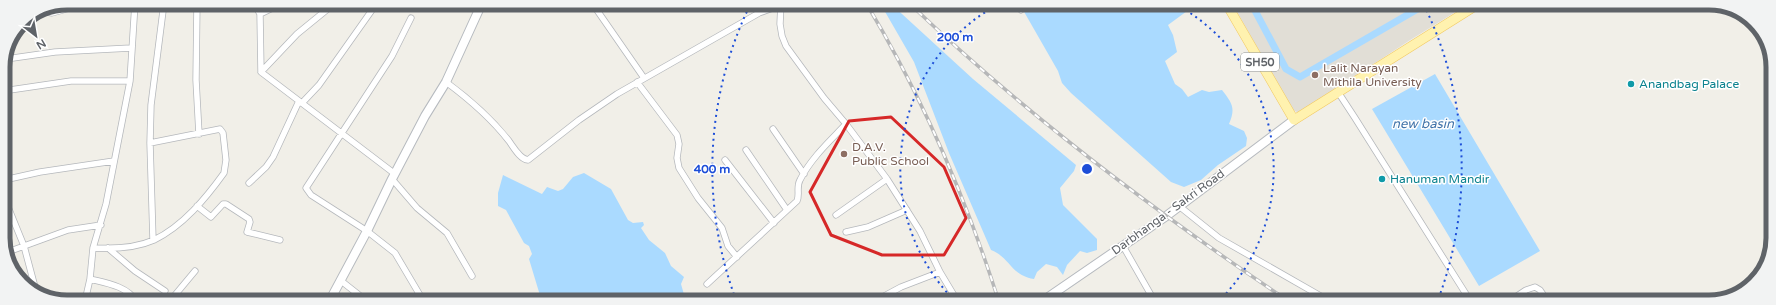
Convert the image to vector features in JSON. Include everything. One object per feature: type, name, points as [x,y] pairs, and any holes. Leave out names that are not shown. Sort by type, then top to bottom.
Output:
[{"type":"main road","points":[[332,295],[367,231],[393,176],[425,116],[446,82],[479,10]]},
{"type":"main road","name":"SH50","points":[[1230,10],[1294,120]]},
{"type":"main road","points":[[1294,120],[1470,10]]},
{"type":"main road","name":"Darbhanga - Sakri Road","points":[[1051,295],[1123,246],[1294,120]]},
{"type":"street","points":[[86,295],[94,248],[101,225],[130,81],[134,10]]},
{"type":"street","points":[[153,240],[150,143],[151,105],[163,10]]},
{"type":"street","points":[[197,10],[196,80],[199,134]]},
{"type":"street","points":[[258,10],[260,14],[261,72]]},
{"type":"street","points":[[260,14],[268,10]]},
{"type":"street","points":[[261,72],[296,34],[326,10]]},
{"type":"street","points":[[249,183],[270,163],[301,102],[319,85],[372,10]]},
{"type":"street","points":[[597,10],[644,78]]},
{"type":"street","points":[[446,82],[472,101],[526,160],[532,159],[579,120],[616,94],[768,10]]},
{"type":"street","points":[[781,10],[780,24],[782,36],[786,46],[887,179],[920,231],[940,272],[954,295]]},
{"type":"street","points":[[50,13],[61,11]]},
{"type":"street","points":[[411,18],[392,56],[306,188],[311,195],[367,231],[395,254],[420,295]]},
{"type":"street","points":[[11,59],[55,52],[131,48]]},
{"type":"street","points":[[261,72],[343,132],[393,176],[417,208],[447,233],[472,276]]},
{"type":"street","points":[[10,90],[71,81],[130,81]]},
{"type":"street","points":[[637,82],[677,135],[679,144],[677,158],[679,168],[698,198],[722,228],[728,246],[737,257]]},
{"type":"street","points":[[1338,92],[1467,295]]},
{"type":"street","points":[[707,284],[774,223],[798,198],[798,185],[804,174],[823,147],[846,124]]},
{"type":"street","points":[[773,129],[804,174]]},
{"type":"street","points":[[94,248],[131,246],[153,240],[170,230],[197,206],[224,173],[226,167],[223,133],[221,130],[150,143]]},
{"type":"street","points":[[746,150],[787,210]]},
{"type":"street","points":[[725,160],[774,223]]},
{"type":"street","points":[[10,179],[40,172],[114,161]]},
{"type":"street","points":[[836,215],[887,179]]},
{"type":"street","points":[[197,206],[211,217],[223,204],[226,204],[249,219],[250,222],[247,232],[280,240]]},
{"type":"street","points":[[1178,206],[1219,238],[1319,295]]},
{"type":"street","points":[[846,232],[868,227],[907,210]]},
{"type":"street","points":[[10,212],[24,246],[34,284]]},
{"type":"street","points":[[11,251],[68,230],[101,225]]},
{"type":"street","points":[[1123,246],[1151,295]]},
{"type":"street","points":[[108,248],[135,271],[166,291]]},
{"type":"street","points":[[176,295],[195,271]]},
{"type":"street","points":[[886,295],[901,287],[940,272]]},
{"type":"street","points":[[90,279],[118,287],[130,295]]},
{"type":"street","points":[[340,280],[359,295]]},
{"type":"street","points":[[1518,295],[1526,290],[1535,287],[1540,290],[1543,295]]},
{"type":"highlighted area","points":[[891,117],[944,167],[966,218],[944,255],[882,255],[831,235],[810,192],[849,121]]},
{"type":"shaded area","name":"Lalit Narayan Mithila University","points":[[1236,10],[1459,10],[1299,113],[1293,110]]},
{"type":"water","points":[[884,10],[898,10],[973,79],[1076,165],[1074,171],[1060,188],[1063,205],[1097,239],[1097,250],[1087,253],[1080,251],[1067,265],[1063,275],[1057,267],[1046,264],[1037,272],[1034,279],[1020,274],[1003,257],[991,250],[949,153],[914,62]]},
{"type":"water","points":[[1023,10],[1188,10],[1168,25],[1173,35],[1177,52],[1165,61],[1175,84],[1182,89],[1188,97],[1202,90],[1209,92],[1222,90],[1232,106],[1232,114],[1229,124],[1244,131],[1247,138],[1246,146],[1218,165],[1201,180],[1184,187],[1171,182],[1071,93],[1062,83],[1058,71]]},
{"type":"water","name":"new basin","points":[[1435,74],[1540,251],[1479,286],[1372,109]]},
{"type":"water","points":[[584,173],[611,189],[628,220],[633,223],[643,222],[644,225],[641,228],[649,240],[665,253],[671,266],[684,277],[681,284],[684,295],[540,295],[529,259],[532,254],[529,246],[524,243],[506,210],[498,206],[498,193],[503,175],[542,194],[547,187],[558,191],[563,189],[573,177]]},
{"type":"waterway","points":[[1255,10],[1286,69],[1300,77],[1416,10]]},
{"type":"railway","points":[[870,10],[906,74],[941,148],[972,224],[997,295]]},
{"type":"railway","points":[[917,10],[999,84],[1093,161],[1190,233],[1280,295]]},
{"type":"place","name":"Lalit Narayan Mithila University","points":[[1315,75]]},
{"type":"place","name":"Anandbag Palace","points":[[1631,84]]},
{"type":"place","name":"D.A.V. Public School","points":[[844,154]]},
{"type":"place","name":"Hanuman Mandir","points":[[1382,179]]}]
